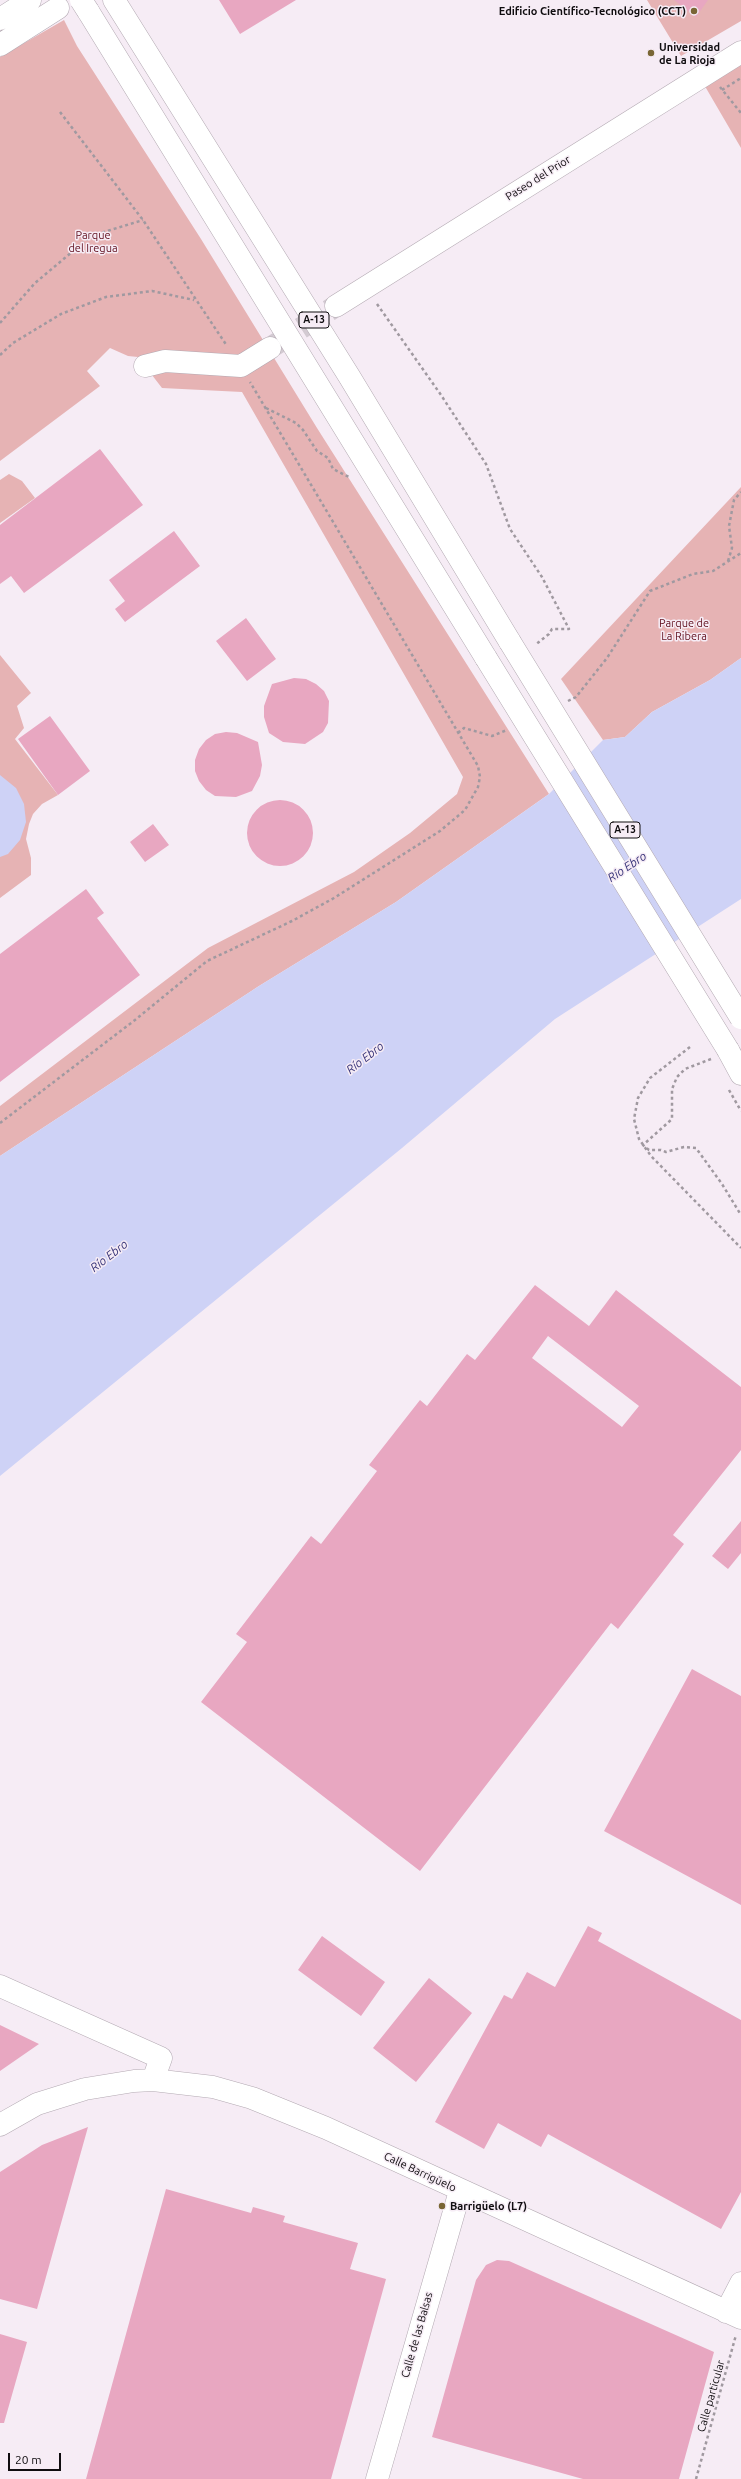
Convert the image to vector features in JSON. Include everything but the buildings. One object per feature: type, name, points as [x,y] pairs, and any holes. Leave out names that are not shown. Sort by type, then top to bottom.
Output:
[{"type":"main road","points":[[0,19],[30,0]]},
{"type":"main road","name":"A-13","points":[[114,0],[345,369],[510,642],[741,1018]]},
{"type":"main road","name":"A-13","points":[[85,5],[486,658],[722,1054],[741,1074]]},
{"type":"main road","points":[[0,45],[58,8]]},
{"type":"main road","name":"Paseo del Prior","points":[[336,306],[741,52]]},
{"type":"main road","points":[[145,366],[165,361],[241,366],[270,348]]},
{"type":"main road","points":[[0,1986],[161,2058],[154,2080]]},
{"type":"main road","name":"Calle Barrigüelo","points":[[0,2125],[37,2104],[85,2089],[134,2081],[154,2080],[213,2087],[252,2098],[326,2128],[460,2191],[736,2316]]},
{"type":"main road","name":"Calle de las Balsas","points":[[377,2479],[460,2191]]},
{"type":"main road","points":[[736,2316],[741,2284]]},
{"type":"path","points":[[741,78],[722,90],[741,113]]},
{"type":"path","points":[[0,1123],[135,1020],[207,961],[292,922],[448,825],[473,798],[480,778],[478,766],[241,366],[194,300],[143,220],[60,112]]},
{"type":"path","points":[[0,323],[35,283],[90,236],[143,220]]},
{"type":"path","points":[[0,355],[13,343],[61,314],[106,297],[152,291],[194,300]]},
{"type":"path","points":[[373,298],[441,395],[486,464],[510,529],[542,577],[569,629],[552,629],[549,634],[533,646]]},
{"type":"path","points":[[266,408],[296,423],[304,430],[317,451],[328,458],[333,469],[350,477],[355,483]]},
{"type":"path","points":[[728,562],[732,548],[729,526],[734,500],[741,492]]},
{"type":"path","points":[[566,702],[576,697],[607,658],[650,591],[693,574],[714,571],[741,553]]},
{"type":"path","points":[[458,733],[464,728],[492,736],[513,727]]},
{"type":"path","points":[[690,1046],[650,1078],[638,1098],[634,1119],[639,1139],[686,1193],[741,1248]]},
{"type":"path","points":[[643,1145],[672,1119],[672,1089],[677,1077],[685,1069],[722,1054]]},
{"type":"path","points":[[643,1145],[649,1150],[661,1150],[666,1152],[684,1148],[696,1148],[722,1184],[741,1215]]},
{"type":"path","name":"Calle particular","points":[[696,2479],[736,2316]]},
{"type":"green space","points":[[647,0],[741,0],[741,21],[681,56]]},
{"type":"green space","name":"Parque del Iregua","points":[[64,20],[77,46],[201,239],[317,428],[549,794],[396,902],[259,986],[0,1156],[0,1106],[208,948],[354,872],[410,833],[457,794],[463,777],[242,392],[162,388],[138,357],[128,356],[110,348],[87,371],[100,386],[0,461],[0,57]]},
{"type":"green space","points":[[741,52],[741,148],[699,76]]},
{"type":"green space","points":[[9,474],[22,481],[35,498],[0,523],[0,480]]},
{"type":"green space","name":"Parque de La Ribera","points":[[741,487],[741,658],[710,680],[652,712],[625,737],[603,740],[561,679]]},
{"type":"green space","points":[[0,655],[31,693],[17,706],[24,728],[15,739],[58,795],[42,804],[33,814],[29,824],[26,839],[31,858],[31,875],[0,898]]},
{"type":"water","name":"Río Ebro","points":[[741,658],[741,899],[555,1019],[402,1148],[0,1476],[0,1156],[259,986],[396,902],[549,794],[603,740],[625,737],[652,712],[710,680]]},
{"type":"water","points":[[0,775],[16,788],[24,804],[26,822],[20,840],[8,854],[0,857]]},
{"type":"tunnel","points":[[273,346],[336,306]]},
{"type":"place","name":"Edificio Científico-Tecnológico (CCT)","points":[[694,11]]},
{"type":"place","name":"Universidad de La Rioja","points":[[651,53]]},
{"type":"place","name":"Barrigüelo (L7)","points":[[442,2206]]}]
